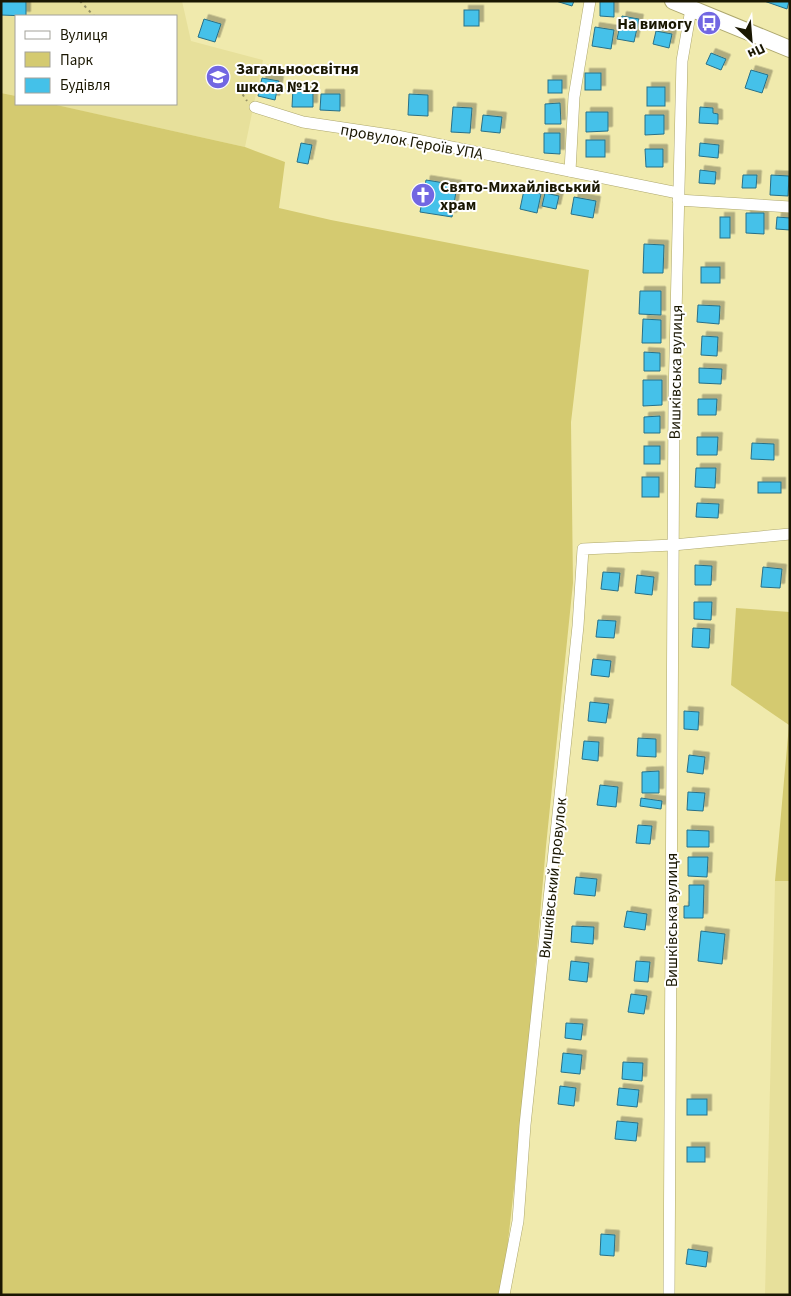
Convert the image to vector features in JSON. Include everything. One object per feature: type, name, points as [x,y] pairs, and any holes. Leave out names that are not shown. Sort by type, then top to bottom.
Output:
[{"type":"street","points":[[570,171],[574,96],[590,1]]},
{"type":"street","points":[[673,1],[790,49]]},
{"type":"street","name":"Вишківська вулиця","points":[[669,1295],[673,545],[678,196],[682,61],[691,9]]},
{"type":"street","name":"провулок Героїв УПА","points":[[255,107],[303,122],[397,136],[570,171],[678,196]]},
{"type":"street","points":[[678,196],[790,208]]},
{"type":"street","points":[[673,545],[790,534]]},
{"type":"street","name":"Вишківський провулок","points":[[504,1295],[518,1221],[526,1125],[578,626],[583,549],[673,545]]},
{"type":"path","points":[[80,1],[93,15]]},
{"type":"path","points":[[239,89],[249,104],[255,107]]},
{"type":"shaded area","name":"Загальноосвітня школа №12","points":[[1,1],[182,1],[191,41],[263,60],[245,147],[56,105],[178,105],[178,15],[15,15],[15,96],[1,93]]},
{"type":"shaded area","points":[[775,881],[790,881],[790,1295],[765,1295]]},
{"type":"green space","points":[[1,93],[15,96],[15,105],[56,105],[245,147],[285,162],[279,208],[331,220],[589,270],[571,422],[573,583],[546,846],[524,1099],[502,1295],[1,1295]]},
{"type":"green space","points":[[736,608],[790,612],[790,881],[775,881],[789,725],[731,685]]},
{"type":"building","points":[[1,1],[26,1],[26,15],[1,15]]},
{"type":"building","points":[[556,1],[574,1],[572,6]]},
{"type":"building","points":[[600,1],[614,1],[614,17],[600,16]]},
{"type":"building","points":[[764,1],[789,1],[787,9]]},
{"type":"building","points":[[464,10],[479,10],[479,26],[464,26]]},
{"type":"building","points":[[622,16],[639,19],[634,42],[617,39]]},
{"type":"building","points":[[204,19],[221,24],[215,42],[198,37]]},
{"type":"building","points":[[595,27],[614,30],[611,49],[592,46]]},
{"type":"building","points":[[656,31],[672,34],[669,48],[653,44]]},
{"type":"building","points":[[711,53],[726,59],[721,70],[706,64]]},
{"type":"building","points":[[751,70],[768,75],[762,93],[745,88]]},
{"type":"building","points":[[585,73],[601,73],[601,90],[585,90]]},
{"type":"building","points":[[262,78],[279,81],[275,100],[258,96]]},
{"type":"building","points":[[548,80],[562,80],[562,93],[548,93]]},
{"type":"building","points":[[647,87],[665,87],[665,106],[647,106]]},
{"type":"building","points":[[293,88],[313,89],[313,107],[292,107]]},
{"type":"building","points":[[321,94],[340,94],[340,111],[320,110]]},
{"type":"building","points":[[409,94],[428,95],[428,116],[408,115]]},
{"type":"building","points":[[560,103],[561,124],[545,124],[545,104]]},
{"type":"building","points":[[453,107],[472,108],[470,133],[451,132]]},
{"type":"building","points":[[700,107],[713,108],[713,113],[718,114],[718,124],[699,123]]},
{"type":"building","points":[[586,112],[608,112],[608,131],[586,132]]},
{"type":"building","points":[[483,115],[502,117],[500,133],[481,131]]},
{"type":"building","points":[[645,115],[664,115],[664,134],[645,135]]},
{"type":"building","points":[[544,133],[560,133],[560,154],[544,153]]},
{"type":"building","points":[[586,140],[605,140],[605,157],[586,157]]},
{"type":"building","points":[[301,143],[312,145],[308,164],[297,162]]},
{"type":"building","points":[[700,143],[719,145],[718,158],[699,156]]},
{"type":"building","points":[[645,149],[663,149],[663,167],[646,167]]},
{"type":"building","points":[[700,170],[716,172],[715,184],[699,183]]},
{"type":"building","points":[[743,175],[757,175],[756,188],[742,188]]},
{"type":"building","points":[[771,175],[789,176],[788,196],[770,195]]},
{"type":"building","points":[[426,180],[457,185],[452,217],[420,212]]},
{"type":"building","points":[[524,190],[541,194],[537,213],[520,209]]},
{"type":"building","points":[[545,193],[559,196],[556,209],[542,206]]},
{"type":"building","points":[[574,197],[596,201],[593,218],[571,214]]},
{"type":"building","points":[[746,213],[764,213],[764,234],[746,233]]},
{"type":"building","points":[[720,217],[730,217],[730,238],[720,238]]},
{"type":"building","points":[[777,217],[790,218],[790,230],[776,229]]},
{"type":"building","points":[[644,244],[664,245],[663,273],[643,273]]},
{"type":"building","points":[[701,267],[720,267],[720,283],[701,283]]},
{"type":"building","points":[[640,291],[661,291],[661,315],[639,314]]},
{"type":"building","points":[[698,305],[720,306],[719,324],[697,322]]},
{"type":"building","points":[[643,319],[661,320],[661,343],[642,343]]},
{"type":"building","points":[[702,336],[718,337],[717,356],[701,355]]},
{"type":"building","points":[[644,352],[660,353],[660,371],[644,371]]},
{"type":"building","points":[[699,368],[722,369],[721,384],[699,383]]},
{"type":"building","points":[[643,380],[662,380],[662,405],[643,406]]},
{"type":"building","points":[[698,399],[717,399],[716,415],[698,415]]},
{"type":"building","points":[[660,416],[660,433],[644,433],[644,417]]},
{"type":"building","points":[[697,437],[718,437],[717,455],[697,455]]},
{"type":"building","points":[[752,443],[774,444],[774,460],[751,459]]},
{"type":"building","points":[[644,446],[660,446],[660,464],[644,464]]},
{"type":"building","points":[[696,468],[716,468],[715,488],[695,487]]},
{"type":"building","points":[[642,477],[659,477],[659,497],[642,497]]},
{"type":"building","points":[[758,482],[781,482],[781,493],[758,493]]},
{"type":"building","points":[[697,503],[719,504],[718,518],[696,517]]},
{"type":"building","points":[[695,565],[712,566],[711,585],[695,585]]},
{"type":"building","points":[[763,567],[782,569],[780,588],[761,587]]},
{"type":"building","points":[[603,572],[620,573],[618,591],[601,589]]},
{"type":"building","points":[[637,575],[654,577],[652,595],[635,593]]},
{"type":"building","points":[[694,602],[712,602],[711,620],[694,619]]},
{"type":"building","points":[[598,620],[616,621],[614,638],[596,637]]},
{"type":"building","points":[[693,628],[710,629],[709,648],[692,647]]},
{"type":"building","points":[[593,659],[611,661],[609,677],[591,675]]},
{"type":"building","points":[[590,702],[609,704],[606,723],[588,721]]},
{"type":"building","points":[[684,711],[699,712],[698,730],[684,729]]},
{"type":"building","points":[[638,738],[656,739],[656,757],[637,756]]},
{"type":"building","points":[[584,741],[599,742],[598,761],[582,759]]},
{"type":"building","points":[[689,755],[705,757],[703,774],[687,772]]},
{"type":"building","points":[[659,771],[659,793],[642,793],[642,772]]},
{"type":"building","points":[[600,785],[618,787],[616,807],[597,805]]},
{"type":"building","points":[[688,792],[705,793],[703,811],[687,810]]},
{"type":"building","points":[[641,798],[662,801],[661,809],[640,806]]},
{"type":"building","points":[[638,825],[652,826],[650,844],[636,843]]},
{"type":"building","points":[[687,830],[709,831],[709,847],[687,847]]},
{"type":"building","points":[[688,857],[708,857],[707,877],[688,876]]},
{"type":"building","points":[[576,877],[597,879],[595,896],[574,894]]},
{"type":"building","points":[[689,885],[704,885],[703,918],[684,918],[684,906],[689,906]]},
{"type":"building","points":[[627,911],[647,914],[645,930],[624,927]]},
{"type":"building","points":[[572,926],[594,927],[593,944],[571,942]]},
{"type":"building","points":[[701,931],[725,934],[722,964],[698,961]]},
{"type":"building","points":[[571,961],[589,963],[587,982],[569,980]]},
{"type":"building","points":[[636,961],[650,962],[648,982],[634,981]]},
{"type":"building","points":[[631,994],[647,996],[644,1014],[628,1012]]},
{"type":"building","points":[[566,1023],[583,1024],[581,1040],[565,1038]]},
{"type":"building","points":[[563,1053],[582,1055],[580,1074],[561,1072]]},
{"type":"building","points":[[623,1062],[643,1063],[642,1081],[622,1079]]},
{"type":"building","points":[[560,1086],[576,1088],[574,1106],[558,1104]]},
{"type":"building","points":[[619,1088],[639,1090],[637,1107],[617,1105]]},
{"type":"building","points":[[687,1099],[707,1099],[707,1115],[687,1115]]},
{"type":"building","points":[[617,1121],[638,1123],[636,1141],[615,1139]]},
{"type":"building","points":[[687,1147],[705,1147],[705,1162],[687,1162]]},
{"type":"building","points":[[601,1234],[615,1235],[614,1256],[600,1255]]},
{"type":"building","points":[[688,1249],[708,1252],[706,1267],[686,1264]]},
{"type":"place","name":"На вимогу","points":[[709,23]]},
{"type":"place","name":"Загальноосвітня школа №12","points":[[218,77]]},
{"type":"place","name":"Свято-Михайлівський храм","points":[[423,195]]}]
